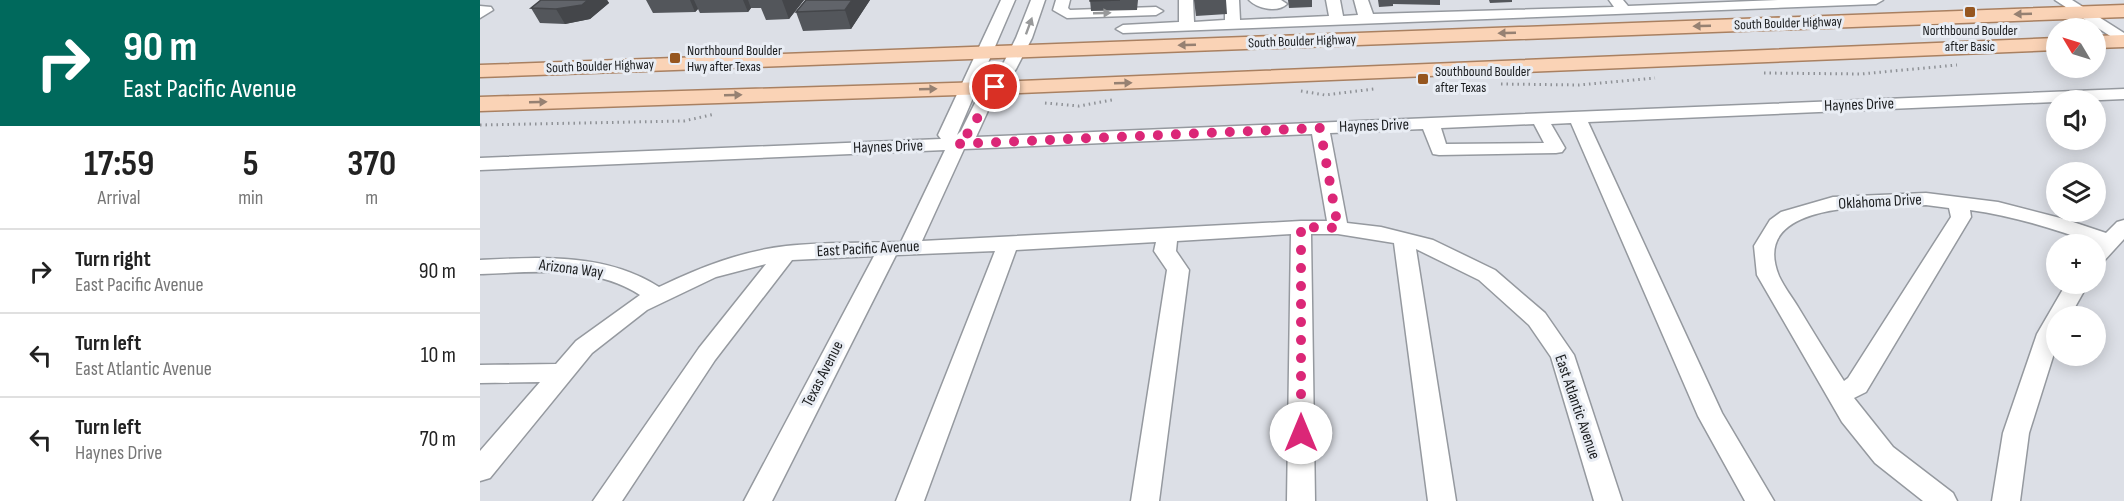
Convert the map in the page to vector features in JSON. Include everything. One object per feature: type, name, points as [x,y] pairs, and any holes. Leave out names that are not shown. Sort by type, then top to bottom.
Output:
[{"type":"main road","name":"South Boulder Highway","points":[[480,71],[984,53],[1224,32],[2124,11]]},
{"type":"main road","points":[[2106,42],[2124,41]]},
{"type":"main road","name":"South Boulder Highway","points":[[480,104],[995,87],[2046,44]]},
{"type":"street","points":[[957,144],[947,135],[1008,0]]},
{"type":"street","name":"Texas Avenue","points":[[758,501],[957,144],[969,134],[984,101],[1024,38],[1038,0]]},
{"type":"street","points":[[1063,0],[1060,10],[1067,14],[1157,6],[1154,28]]},
{"type":"street","points":[[1186,0],[1187,27]]},
{"type":"street","points":[[1224,32],[1232,0]]},
{"type":"street","points":[[1333,0],[1337,21]]},
{"type":"street","points":[[1361,0],[1367,20]]},
{"type":"street","points":[[1457,0],[1465,16]]},
{"type":"street","points":[[1525,0],[1533,14]]},
{"type":"street","points":[[1123,29],[1187,27],[1224,32],[1262,24],[1533,14],[1586,6],[1620,5],[1646,9],[1790,1],[1876,0]]},
{"type":"street","points":[[2062,0],[2124,41]]},
{"type":"street","points":[[1262,24],[1258,2],[1280,2],[1282,23]]},
{"type":"street","name":"Haynes Drive","points":[[480,164],[2124,94]]},
{"type":"street","points":[[1577,117],[1711,416],[1760,501]]},
{"type":"street","points":[[1430,123],[1439,150],[1556,148],[1540,118]]},
{"type":"street","points":[[1320,128],[1338,228]]},
{"type":"street","name":"Oklahoma Drive","points":[[1943,501],[1884,455],[1851,415],[1839,395],[1768,275],[1764,246],[1777,224],[1788,216],[1833,203],[1926,199],[1998,208],[2057,223],[2109,242]]},
{"type":"street","points":[[1839,395],[1857,385],[1961,217],[1959,203]]},
{"type":"street","points":[[1301,227],[1301,501]]},
{"type":"street","name":"East Pacific Avenue","points":[[480,470],[584,347],[639,305],[708,272],[786,253],[1008,244],[1301,227],[1338,228]]},
{"type":"street","name":"East Atlantic Avenue","points":[[1338,228],[1381,233],[1426,244],[1487,275],[1537,319],[1562,355],[1608,501]]},
{"type":"street","points":[[1145,501],[1178,270],[1166,251],[1167,234]]},
{"type":"street","points":[[1404,239],[1442,501]]},
{"type":"street","points":[[910,501],[1008,244]]},
{"type":"street","points":[[607,501],[707,354],[786,253]]},
{"type":"street","name":"Arizona Way","points":[[480,267],[536,264],[589,269],[629,279],[657,296]]},
{"type":"street","points":[[2006,501],[2016,433],[2046,343]]},
{"type":"street","points":[[480,374],[562,373]]},
{"type":"building","points":[[541,0],[588,0],[582,5],[556,9],[531,8]]},
{"type":"building","points":[[806,0],[852,0],[845,10],[796,12]]},
{"type":"place","name":"Northbound Boulder after Basic","points":[[1970,12]]},
{"type":"place","name":"Northbound Boulder Hwy after Texas","points":[[675,58]]},
{"type":"place","name":"Southbound Boulder after Texas","points":[[1423,79]]},
{"type":"route","points":[[995,87],[984,101],[969,134],[957,144],[1320,128],[1338,228],[1301,227],[1301,433]]}]
